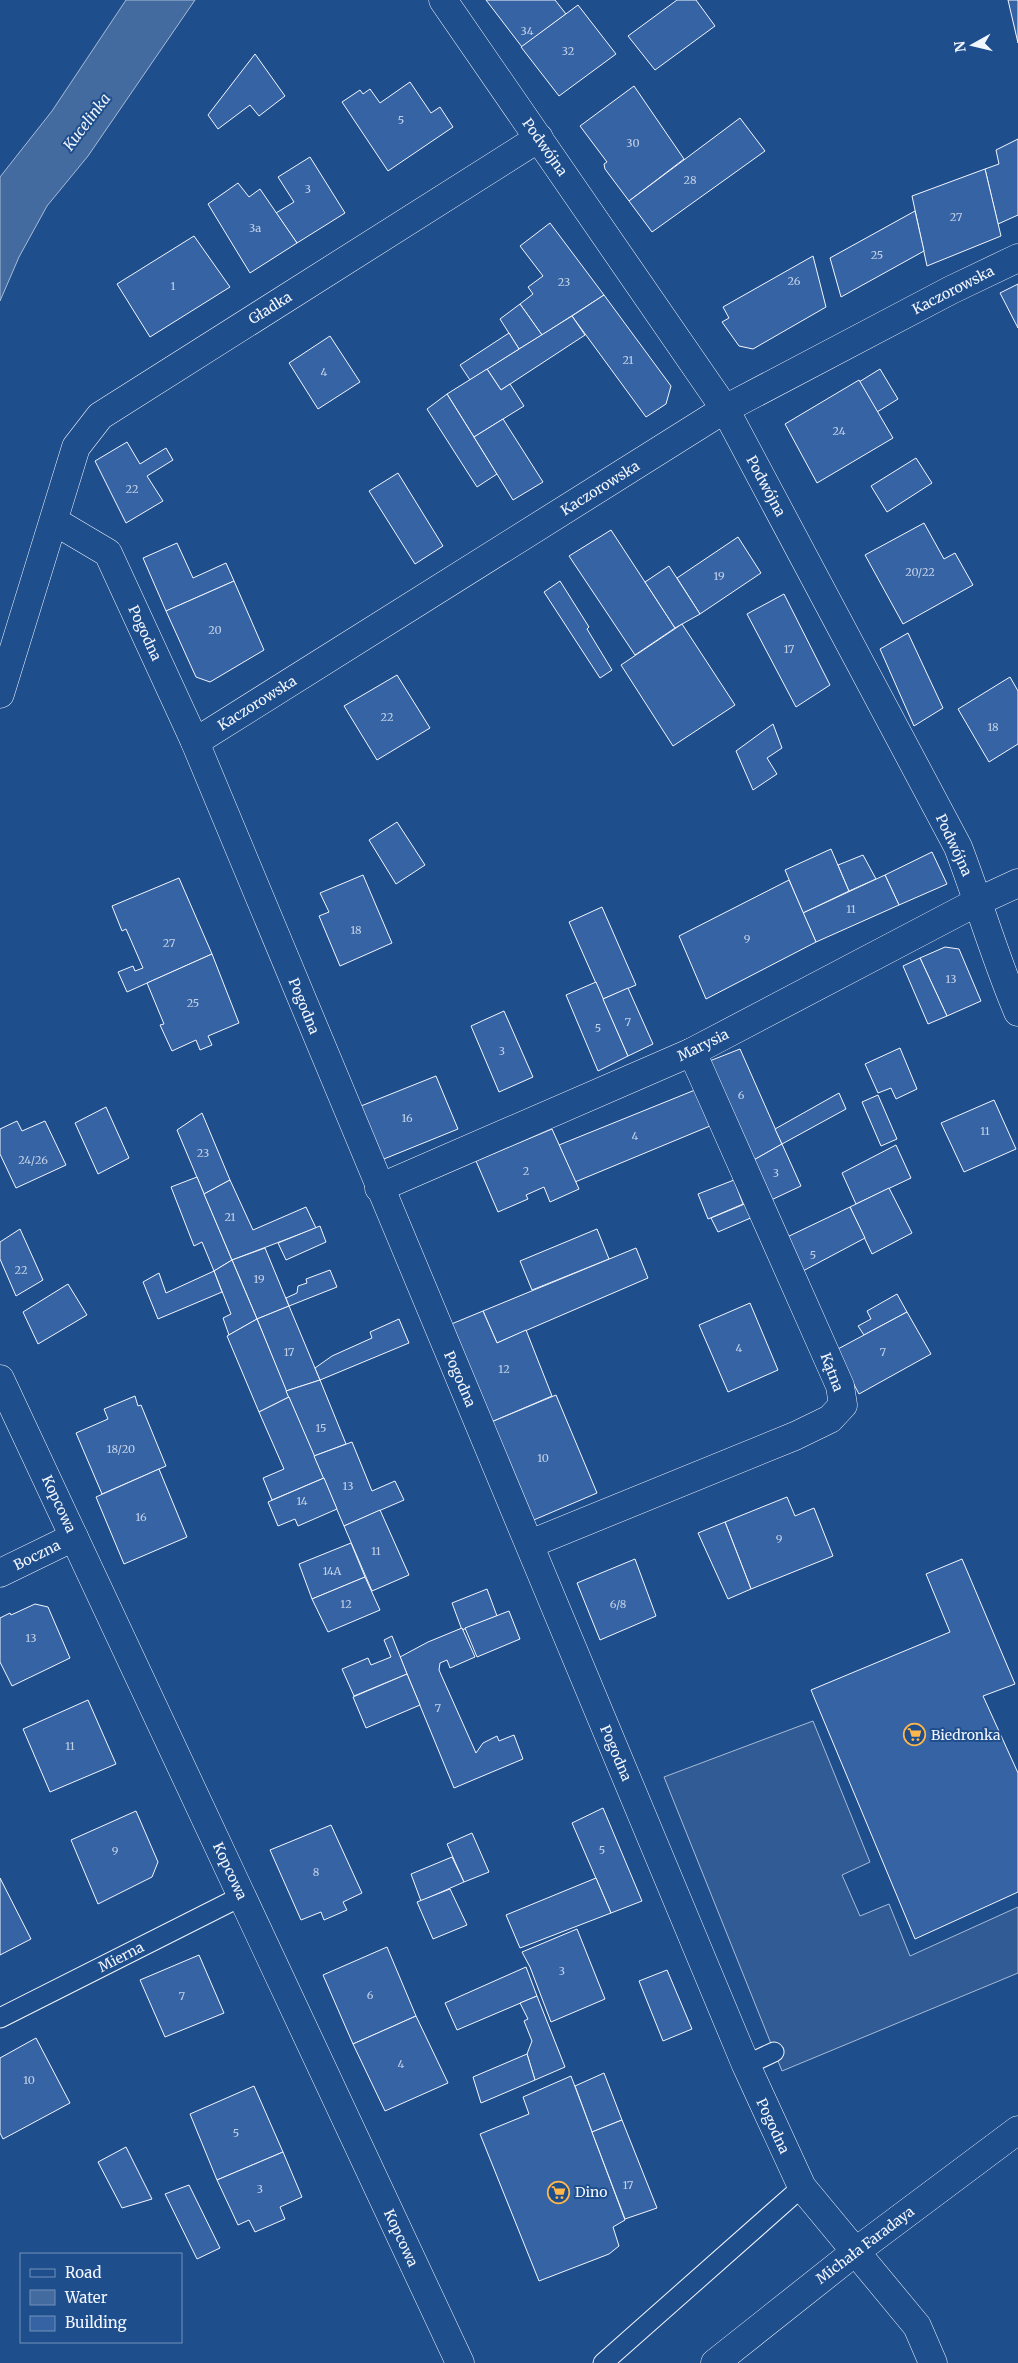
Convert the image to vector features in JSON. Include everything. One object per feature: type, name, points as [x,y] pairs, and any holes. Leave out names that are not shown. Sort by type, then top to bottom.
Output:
[{"type":"street","name":"Podwójna","points":[[443,0],[725,410],[958,847],[979,901],[999,968],[1018,1012]]},
{"type":"street","name":"Gładka","points":[[54,521],[76,447],[100,416],[539,138]]},
{"type":"street","name":"Kaczorowska","points":[[195,742],[725,410],[951,290],[1018,258]]},
{"type":"street","points":[[0,694],[54,521]]},
{"type":"street","name":"Pogodna","points":[[54,521],[108,553],[195,742],[746,2066],[802,2187],[918,2326],[933,2363]]},
{"type":"street","name":"Marysia","points":[[379,1188],[692,1052],[979,901],[1018,883]]},
{"type":"street","name":"Kątna","points":[[530,1544],[795,1436],[830,1419],[842,1405],[840,1386],[692,1052]]},
{"type":"street","name":"Kopcowa","points":[[0,1379],[460,2363]]},
{"type":"street","name":"Boczna","points":[[0,1574],[74,1537]]},
{"type":"street","name":"Michała Faradaya","points":[[715,2363],[855,2252],[1018,2130]]},
{"type":"lane","name":"Mierna","points":[[0,2018],[242,1896]]},
{"type":"lane","points":[[746,2066],[774,2052]]},
{"type":"lane","points":[[603,2363],[802,2187]]},
{"type":"shaded area","points":[[813,1721],[870,1862],[842,1875],[860,1916],[889,1904],[910,1956],[1018,1907],[1018,1973],[782,2071],[664,1777]]},
{"type":"water","name":"Kucelinka","points":[[126,0],[195,0],[88,156],[47,206],[19,257],[0,301],[0,177],[52,111]]},
{"type":"building","points":[[486,0],[555,0],[566,14],[522,47]]},
{"type":"building","points":[[677,0],[696,0],[715,26],[655,70],[628,36]]},
{"type":"building","points":[[1008,0],[1018,0],[1018,43]]},
{"type":"building","points":[[578,5],[616,54],[559,96],[521,47]]},
{"type":"building","points":[[255,54],[285,96],[259,116],[250,105],[218,129],[208,115]]},
{"type":"building","points":[[410,82],[431,113],[440,107],[453,127],[388,171],[342,102],[360,90],[363,94],[370,89],[380,103]]},
{"type":"building","points":[[634,86],[684,159],[629,201],[605,169],[604,164],[607,162],[580,126]]},
{"type":"building","points":[[740,118],[765,151],[652,232],[629,201]]},
{"type":"building","points":[[1018,139],[1018,215],[998,224],[985,169],[999,164],[996,150]]},
{"type":"building","points":[[310,157],[345,213],[297,243],[276,213],[294,202],[278,177]]},
{"type":"building","points":[[985,169],[1001,236],[927,266],[912,196]]},
{"type":"building","points":[[238,183],[249,197],[260,189],[297,243],[250,273],[208,204]]},
{"type":"building","points":[[915,211],[924,251],[841,297],[830,258]]},
{"type":"building","points":[[550,223],[604,295],[542,335],[520,304],[533,294],[528,287],[543,276],[520,246]]},
{"type":"building","points":[[194,236],[230,287],[150,337],[117,284]]},
{"type":"building","points":[[813,256],[826,307],[753,349],[739,346],[722,322],[729,318],[723,307]]},
{"type":"building","points":[[1018,284],[1018,328],[1000,293]]},
{"type":"building","points":[[604,295],[671,386],[666,404],[646,417],[572,316]]},
{"type":"building","points":[[520,304],[542,335],[519,349],[500,319]]},
{"type":"building","points":[[572,316],[585,335],[501,390],[487,369]]},
{"type":"building","points":[[509,333],[519,349],[470,380],[460,365]]},
{"type":"building","points":[[330,336],[360,382],[318,409],[289,363]]},
{"type":"building","points":[[487,369],[501,390],[510,384],[524,406],[474,437],[447,394]]},
{"type":"building","points":[[880,369],[898,399],[877,412],[859,382]]},
{"type":"building","points":[[859,380],[893,438],[817,483],[785,424]]},
{"type":"building","points":[[447,394],[497,474],[477,487],[427,409]]},
{"type":"building","points":[[503,419],[543,482],[513,500],[474,437]]},
{"type":"building","points":[[127,442],[140,464],[166,448],[173,460],[147,476],[163,501],[126,523],[95,461]]},
{"type":"building","points":[[916,458],[932,483],[887,512],[871,486]]},
{"type":"building","points":[[398,473],[443,546],[415,564],[369,491]]},
{"type":"building","points":[[924,523],[944,559],[955,553],[973,585],[903,624],[865,555]]},
{"type":"building","points":[[611,530],[675,628],[635,655],[569,556]]},
{"type":"building","points":[[738,537],[761,573],[700,614],[677,578]]},
{"type":"building","points":[[177,543],[193,578],[226,563],[234,581],[166,611],[143,558]]},
{"type":"building","points":[[669,566],[700,614],[675,628],[645,582]]},
{"type":"building","points":[[234,581],[264,650],[210,682],[196,677],[166,611]]},
{"type":"building","points":[[560,581],[589,627],[587,629],[612,670],[600,678],[544,592]]},
{"type":"building","points":[[784,594],[830,685],[796,707],[747,614]]},
{"type":"building","points":[[682,624],[735,705],[673,746],[621,665]]},
{"type":"building","points":[[908,633],[943,708],[914,726],[880,649]]},
{"type":"building","points":[[397,675],[430,728],[377,760],[344,706]]},
{"type":"building","points":[[1010,677],[1018,691],[1018,744],[989,762],[958,709]]},
{"type":"building","points":[[773,724],[782,748],[767,758],[777,774],[753,790],[736,751]]},
{"type":"building","points":[[397,822],[425,865],[396,884],[369,840]]},
{"type":"building","points":[[831,849],[849,891],[803,913],[785,870]]},
{"type":"building","points":[[932,852],[947,884],[899,905],[885,875]]},
{"type":"building","points":[[863,855],[876,879],[849,891],[838,865]]},
{"type":"building","points":[[363,875],[392,943],[340,966],[319,916],[329,912],[320,893]]},
{"type":"building","points":[[885,875],[899,905],[816,942],[803,913]]},
{"type":"building","points":[[179,878],[212,954],[127,992],[118,972],[133,966],[135,971],[143,968],[126,929],[122,931],[112,906]]},
{"type":"building","points":[[789,880],[816,942],[706,999],[679,936]]},
{"type":"building","points":[[602,907],[636,985],[603,999],[569,922]]},
{"type":"building","points":[[945,947],[959,949],[981,1001],[947,1016],[920,958]]},
{"type":"building","points":[[212,954],[239,1023],[208,1036],[212,1045],[200,1050],[196,1040],[172,1051],[160,1025],[164,1024],[147,983]]},
{"type":"building","points":[[920,958],[947,1016],[928,1024],[903,966]]},
{"type":"building","points":[[596,982],[628,1056],[598,1071],[566,995]]},
{"type":"building","points":[[628,988],[653,1044],[628,1056],[603,999]]},
{"type":"building","points":[[504,1011],[533,1077],[499,1092],[471,1026]]},
{"type":"building","points":[[900,1048],[917,1089],[896,1099],[891,1088],[878,1093],[865,1064]]},
{"type":"building","points":[[740,1049],[782,1144],[752,1161],[707,1062]]},
{"type":"building","points":[[436,1076],[458,1129],[379,1161],[356,1108]]},
{"type":"building","points":[[695,1090],[710,1126],[575,1182],[559,1145]]},
{"type":"building","points":[[839,1093],[846,1109],[782,1144],[775,1129]]},
{"type":"building","points":[[878,1095],[897,1139],[881,1146],[862,1102]]},
{"type":"building","points":[[994,1100],[1016,1149],[964,1172],[941,1123]]},
{"type":"building","points":[[106,1107],[129,1158],[98,1174],[75,1123]]},
{"type":"building","points":[[202,1113],[230,1180],[204,1194],[177,1130]]},
{"type":"building","points":[[17,1121],[22,1131],[45,1121],[66,1165],[16,1188],[0,1154],[0,1129]]},
{"type":"building","points":[[552,1129],[579,1189],[550,1202],[544,1187],[526,1195],[528,1199],[498,1212],[476,1161]]},
{"type":"building","points":[[782,1144],[801,1186],[769,1201],[752,1161]]},
{"type":"building","points":[[896,1145],[911,1178],[856,1204],[842,1173]]},
{"type":"building","points":[[197,1177],[232,1260],[214,1271],[202,1242],[194,1246],[171,1187]]},
{"type":"building","points":[[230,1180],[253,1230],[306,1207],[316,1228],[232,1260],[204,1194]]},
{"type":"building","points":[[734,1180],[743,1204],[708,1219],[698,1194]]},
{"type":"building","points":[[889,1188],[912,1233],[872,1254],[850,1207]]},
{"type":"building","points":[[747,1203],[753,1217],[718,1232],[711,1218]]},
{"type":"building","points":[[850,1207],[865,1238],[801,1272],[785,1238]]},
{"type":"building","points":[[320,1226],[326,1242],[286,1260],[278,1243]]},
{"type":"building","points":[[20,1229],[43,1280],[16,1296],[0,1259],[0,1242]]},
{"type":"building","points":[[597,1229],[609,1259],[532,1290],[520,1261]]},
{"type":"building","points":[[265,1248],[289,1306],[257,1319],[232,1260]]},
{"type":"building","points":[[636,1248],[648,1278],[497,1343],[483,1311]]},
{"type":"building","points":[[232,1260],[257,1319],[229,1335],[223,1318],[231,1314],[214,1271]]},
{"type":"building","points":[[330,1270],[337,1287],[289,1306],[286,1298],[297,1293],[298,1286],[307,1283],[306,1279]]},
{"type":"building","points":[[214,1271],[222,1292],[158,1319],[143,1282],[159,1273],[166,1293]]},
{"type":"building","points":[[68,1284],[87,1315],[38,1344],[23,1312]]},
{"type":"building","points":[[897,1294],[907,1312],[864,1335],[858,1326],[871,1319],[867,1311]]},
{"type":"building","points":[[750,1303],[778,1370],[728,1392],[699,1325]]},
{"type":"building","points":[[289,1306],[320,1380],[286,1391],[257,1319]]},
{"type":"building","points":[[483,1311],[497,1343],[526,1330],[552,1396],[489,1423],[449,1325]]},
{"type":"building","points":[[907,1312],[931,1354],[859,1394],[836,1350]]},
{"type":"building","points":[[257,1319],[289,1397],[259,1412],[227,1336]]},
{"type":"building","points":[[399,1319],[409,1343],[320,1380],[315,1368],[332,1356],[372,1338],[370,1332]]},
{"type":"building","points":[[320,1380],[346,1444],[314,1456],[286,1391]]},
{"type":"building","points":[[556,1395],[597,1493],[529,1522],[489,1423]]},
{"type":"building","points":[[135,1396],[138,1406],[141,1405],[166,1466],[102,1494],[76,1433],[108,1419],[104,1409]]},
{"type":"building","points":[[289,1397],[324,1478],[272,1500],[263,1478],[284,1469],[259,1412]]},
{"type":"building","points":[[352,1442],[372,1491],[395,1481],[404,1500],[344,1526],[314,1456]]},
{"type":"building","points":[[159,1469],[187,1537],[124,1564],[96,1497]]},
{"type":"building","points":[[324,1478],[337,1509],[298,1526],[295,1519],[278,1526],[268,1502]]},
{"type":"building","points":[[787,1497],[795,1516],[814,1508],[833,1556],[751,1589],[725,1522]]},
{"type":"building","points":[[380,1510],[409,1575],[372,1591],[344,1526]]},
{"type":"building","points":[[725,1522],[751,1589],[728,1599],[698,1533]]},
{"type":"building","points":[[351,1543],[365,1577],[312,1599],[299,1564]]},
{"type":"building","points":[[635,1559],[656,1616],[600,1640],[577,1583]]},
{"type":"building","name":"Biedronka","points":[[962,1559],[1015,1684],[983,1696],[1018,1773],[1018,1892],[915,1939],[811,1690],[950,1632],[926,1574]]},
{"type":"building","points":[[365,1577],[380,1610],[328,1632],[312,1599]]},
{"type":"building","points":[[487,1589],[497,1616],[462,1630],[452,1603]]},
{"type":"building","points":[[35,1604],[48,1607],[70,1658],[12,1686],[0,1662],[0,1618]]},
{"type":"building","points":[[509,1611],[520,1639],[477,1657],[465,1628]]},
{"type":"building","points":[[462,1628],[475,1657],[450,1668],[447,1660],[440,1663],[439,1670],[476,1753],[483,1743],[497,1736],[499,1741],[514,1735],[523,1759],[454,1788],[400,1657],[428,1642]]},
{"type":"building","points":[[392,1636],[407,1674],[354,1696],[342,1669],[368,1658],[371,1665],[391,1657],[384,1640]]},
{"type":"building","points":[[407,1674],[420,1705],[366,1728],[353,1697]]},
{"type":"building","points":[[88,1700],[116,1764],[50,1792],[23,1729]]},
{"type":"building","points":[[603,1808],[642,1901],[611,1913],[572,1823]]},
{"type":"building","points":[[136,1811],[158,1862],[152,1877],[98,1904],[71,1840]]},
{"type":"building","points":[[331,1825],[362,1893],[343,1902],[347,1910],[324,1920],[321,1912],[301,1920],[270,1850]]},
{"type":"building","points":[[472,1833],[489,1872],[464,1882],[447,1844]]},
{"type":"building","points":[[452,1857],[464,1882],[421,1901],[411,1874]]},
{"type":"building","points":[[0,1878],[31,1939],[0,1955]]},
{"type":"building","points":[[596,1878],[611,1913],[520,1948],[506,1915]]},
{"type":"building","points":[[450,1889],[467,1925],[433,1939],[417,1902]]},
{"type":"building","points":[[577,1929],[605,1999],[551,2022],[530,1967],[522,1952]]},
{"type":"building","points":[[387,1947],[416,2016],[353,2044],[323,1975]]},
{"type":"building","points":[[199,1955],[224,2013],[165,2037],[140,1980]]},
{"type":"building","points":[[526,1967],[537,1996],[457,2030],[445,2003]]},
{"type":"building","points":[[667,1970],[692,2029],[663,2041],[639,1981]]},
{"type":"building","points":[[537,1996],[565,2067],[535,2080],[527,2054],[532,2041],[524,2021],[528,2019],[520,2003]]},
{"type":"building","points":[[416,2016],[448,2083],[385,2111],[353,2044]]},
{"type":"building","points":[[36,2038],[70,2103],[3,2139],[0,2133],[0,2058]]},
{"type":"building","points":[[527,2054],[535,2080],[481,2103],[473,2077]]},
{"type":"building","points":[[604,2073],[622,2120],[592,2132],[575,2086]]},
{"type":"building","name":"Dino","points":[[571,2076],[625,2220],[613,2227],[619,2246],[609,2254],[539,2281],[480,2134],[529,2114],[523,2097]]},
{"type":"building","points":[[254,2086],[283,2152],[217,2180],[190,2114]]},
{"type":"building","points":[[622,2120],[657,2208],[625,2219],[592,2132]]},
{"type":"building","points":[[126,2147],[152,2199],[122,2208],[98,2162]]},
{"type":"building","points":[[283,2152],[302,2197],[280,2207],[285,2219],[255,2232],[249,2220],[238,2225],[217,2180]]},
{"type":"building","points":[[189,2185],[220,2248],[197,2259],[165,2194]]},
{"type":"place","name":"Biedronka","points":[[915,1735]]},
{"type":"place","name":"Dino","points":[[559,2192]]}]
